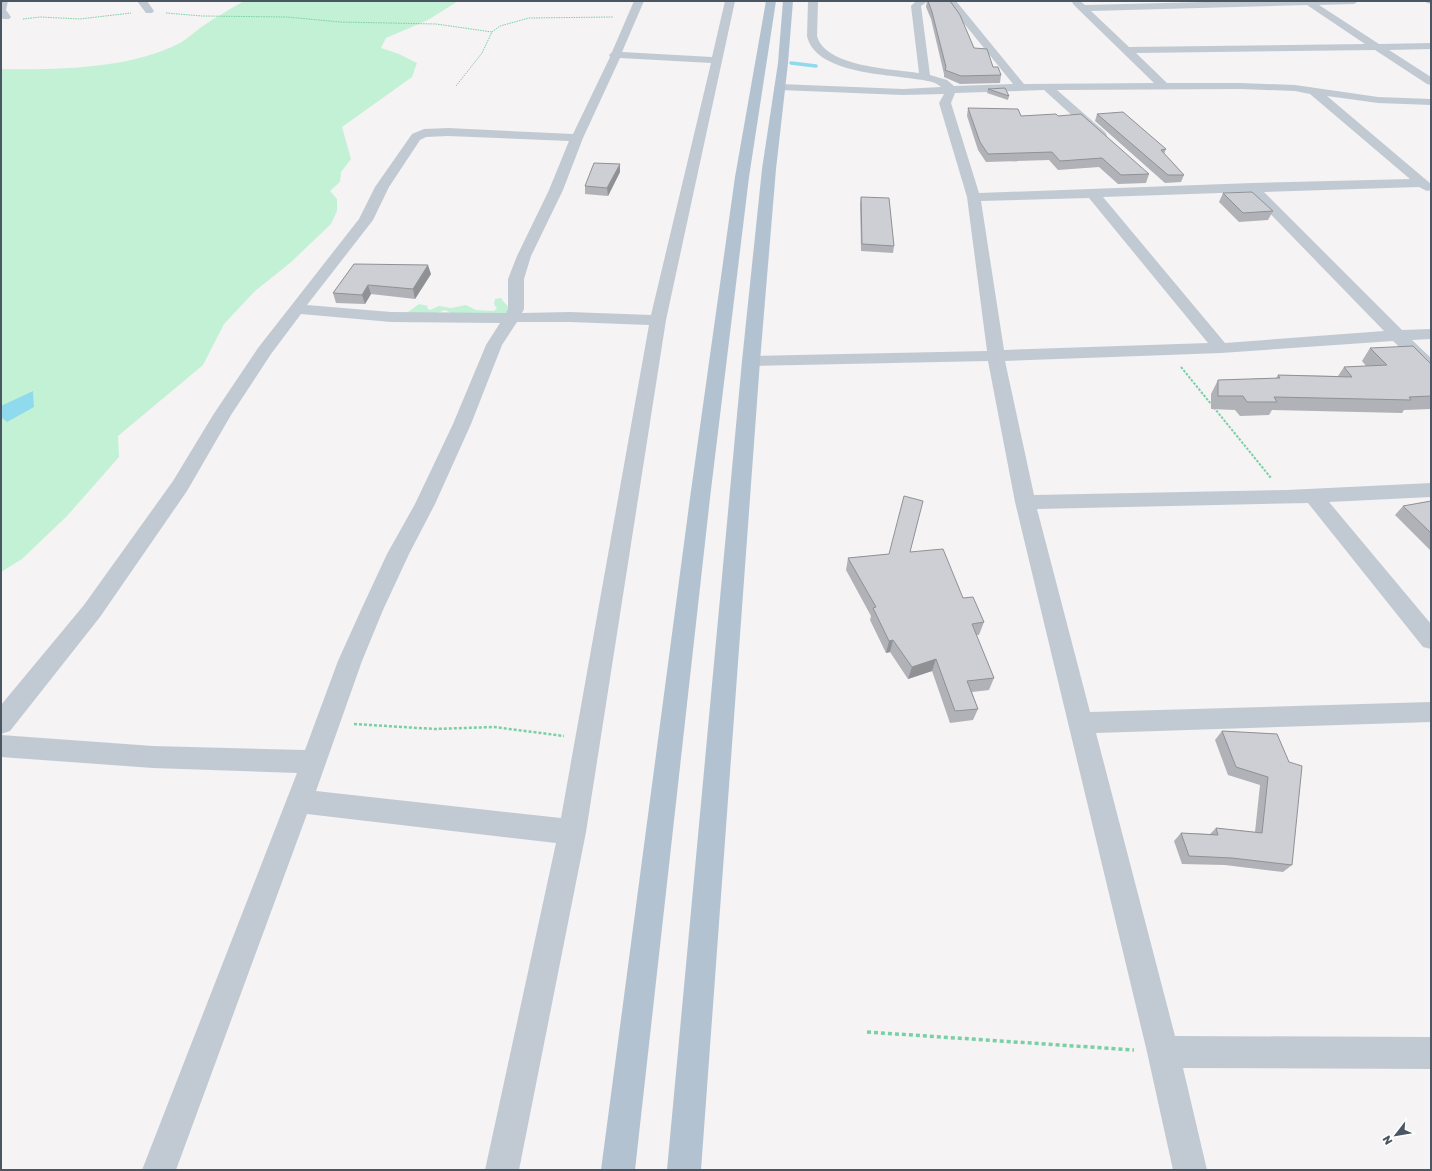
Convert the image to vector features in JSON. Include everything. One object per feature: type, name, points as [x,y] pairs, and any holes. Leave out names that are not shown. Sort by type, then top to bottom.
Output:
[{"type":"main road","points":[[618,1170],[698,514],[737,216],[771,1]]},
{"type":"main road","points":[[684,1170],[751,361],[769,169],[780,88],[788,1]]},
{"type":"street","points":[[3,1],[1,10],[6,17]]},
{"type":"street","points":[[142,1],[149,11]]},
{"type":"street","points":[[502,1170],[572,832],[658,320],[730,1]]},
{"type":"street","points":[[813,1],[813,42],[829,58],[854,66],[926,77],[945,83],[952,90]]},
{"type":"street","points":[[923,1],[916,6],[926,77]]},
{"type":"street","points":[[951,1],[1021,87]]},
{"type":"street","points":[[1078,4],[1354,1]]},
{"type":"street","points":[[1308,2],[1431,82]]},
{"type":"street","points":[[1078,4],[1163,85]]},
{"type":"street","points":[[158,1170],[329,722],[350,661],[398,554],[425,504],[462,424],[494,345],[516,309],[516,279],[529,245],[556,190],[577,138],[606,78],[614,55],[635,9]]},
{"type":"street","points":[[1126,50],[1431,46]]},
{"type":"street","points":[[614,55],[717,60]]},
{"type":"street","points":[[780,88],[870,92],[1021,87],[1163,85],[1269,86],[1378,100],[1431,102]]},
{"type":"street","points":[[1047,87],[1112,144]]},
{"type":"street","points":[[952,90],[945,103],[974,197],[996,356],[1025,502],[1082,723],[1163,1052],[1190,1170]]},
{"type":"street","points":[[1314,91],[1426,187]]},
{"type":"street","points":[[1,723],[92,611],[180,486],[232,399],[264,352],[366,220],[382,187],[416,138],[424,133],[448,132],[577,138]]},
{"type":"street","points":[[1153,181],[1165,191]]},
{"type":"street","points":[[974,197],[1093,194],[1252,187],[1426,187]]},
{"type":"street","points":[[1252,187],[1397,335],[1431,367]]},
{"type":"street","points":[[1093,194],[1221,348]]},
{"type":"street","points":[[296,309],[391,316],[458,318],[570,317],[658,320]]},
{"type":"street","points":[[751,361],[996,356],[1221,348],[1397,335],[1431,334]]},
{"type":"street","points":[[1025,502],[1287,497],[1431,490]]},
{"type":"street","points":[[1313,496],[1431,640]]},
{"type":"street","points":[[1082,723],[1431,712]]},
{"type":"street","points":[[1,746],[154,757],[313,762]]},
{"type":"street","points":[[299,801],[572,832]]},
{"type":"street","points":[[1163,1052],[1431,1053]]},
{"type":"path","points":[[6,17],[16,19],[80,19],[149,11],[202,16],[271,16],[325,21],[436,24],[492,32],[507,24],[529,18],[635,9]]},
{"type":"path","points":[[456,86],[482,53],[492,32]]},
{"type":"path","points":[[1167,350],[1287,497]]},
{"type":"path","points":[[329,722],[435,729],[494,727],[588,739]]},
{"type":"path","points":[[867,1032],[1163,1052]]},
{"type":"green space","points":[[244,1],[458,1],[428,20],[386,38],[381,48],[399,54],[417,63],[412,77],[342,127],[351,159],[341,172],[340,182],[330,191],[337,199],[337,211],[331,224],[290,263],[255,291],[224,324],[203,365],[118,436],[119,457],[67,516],[22,559],[1,572],[1,69],[69,68],[116,63],[139,58],[160,52],[180,43],[205,24]]},
{"type":"green space","points":[[501,298],[512,311],[485,322],[472,322],[465,320],[445,310],[437,313],[404,315],[419,304],[428,306],[427,308],[430,310],[439,306],[451,308],[466,305],[476,310],[493,311],[497,309],[494,304],[495,299]]},
{"type":"water","points":[[33,391],[34,407],[7,422],[1,417],[1,406]]},
{"type":"building","points":[[928,1],[950,1],[960,15],[974,48],[987,49],[993,67],[998,67],[1001,75],[961,76],[945,70],[946,67]]},
{"type":"building","points":[[1005,88],[1009,96],[988,89]]},
{"type":"building","points":[[968,108],[1018,109],[1021,116],[1056,114],[1058,116],[1081,114],[1149,174],[1121,175],[1102,158],[1060,161],[1052,152],[988,154],[980,142]]},
{"type":"building","points":[[1123,112],[1166,149],[1161,150],[1184,175],[1168,175],[1097,114]]},
{"type":"building","points":[[594,163],[620,164],[607,188],[585,186]]},
{"type":"building","points":[[1252,192],[1273,211],[1243,213],[1223,193]]},
{"type":"building","points":[[861,197],[889,198],[894,246],[862,244]]},
{"type":"building","points":[[354,264],[428,265],[413,289],[368,285],[362,295],[333,293]]},
{"type":"building","points":[[1413,346],[1431,364],[1431,396],[1409,397],[1411,400],[1274,397],[1277,402],[1247,402],[1243,396],[1218,396],[1218,380],[1280,378],[1278,375],[1352,377],[1344,367],[1387,365],[1370,348]]},
{"type":"building","points":[[904,496],[923,501],[910,552],[943,549],[963,598],[973,597],[984,622],[972,624],[994,678],[967,681],[978,709],[955,711],[936,659],[912,667],[893,640],[889,641],[873,608],[876,607],[848,558],[889,554]]},
{"type":"building","points":[[1431,501],[1431,533],[1403,506]]},
{"type":"building","points":[[1222,731],[1277,734],[1289,762],[1302,766],[1292,865],[1232,858],[1189,856],[1181,833],[1218,835],[1216,828],[1262,833],[1268,777],[1236,767]]},
{"type":"waterway","points":[[791,63],[816,66]]}]
